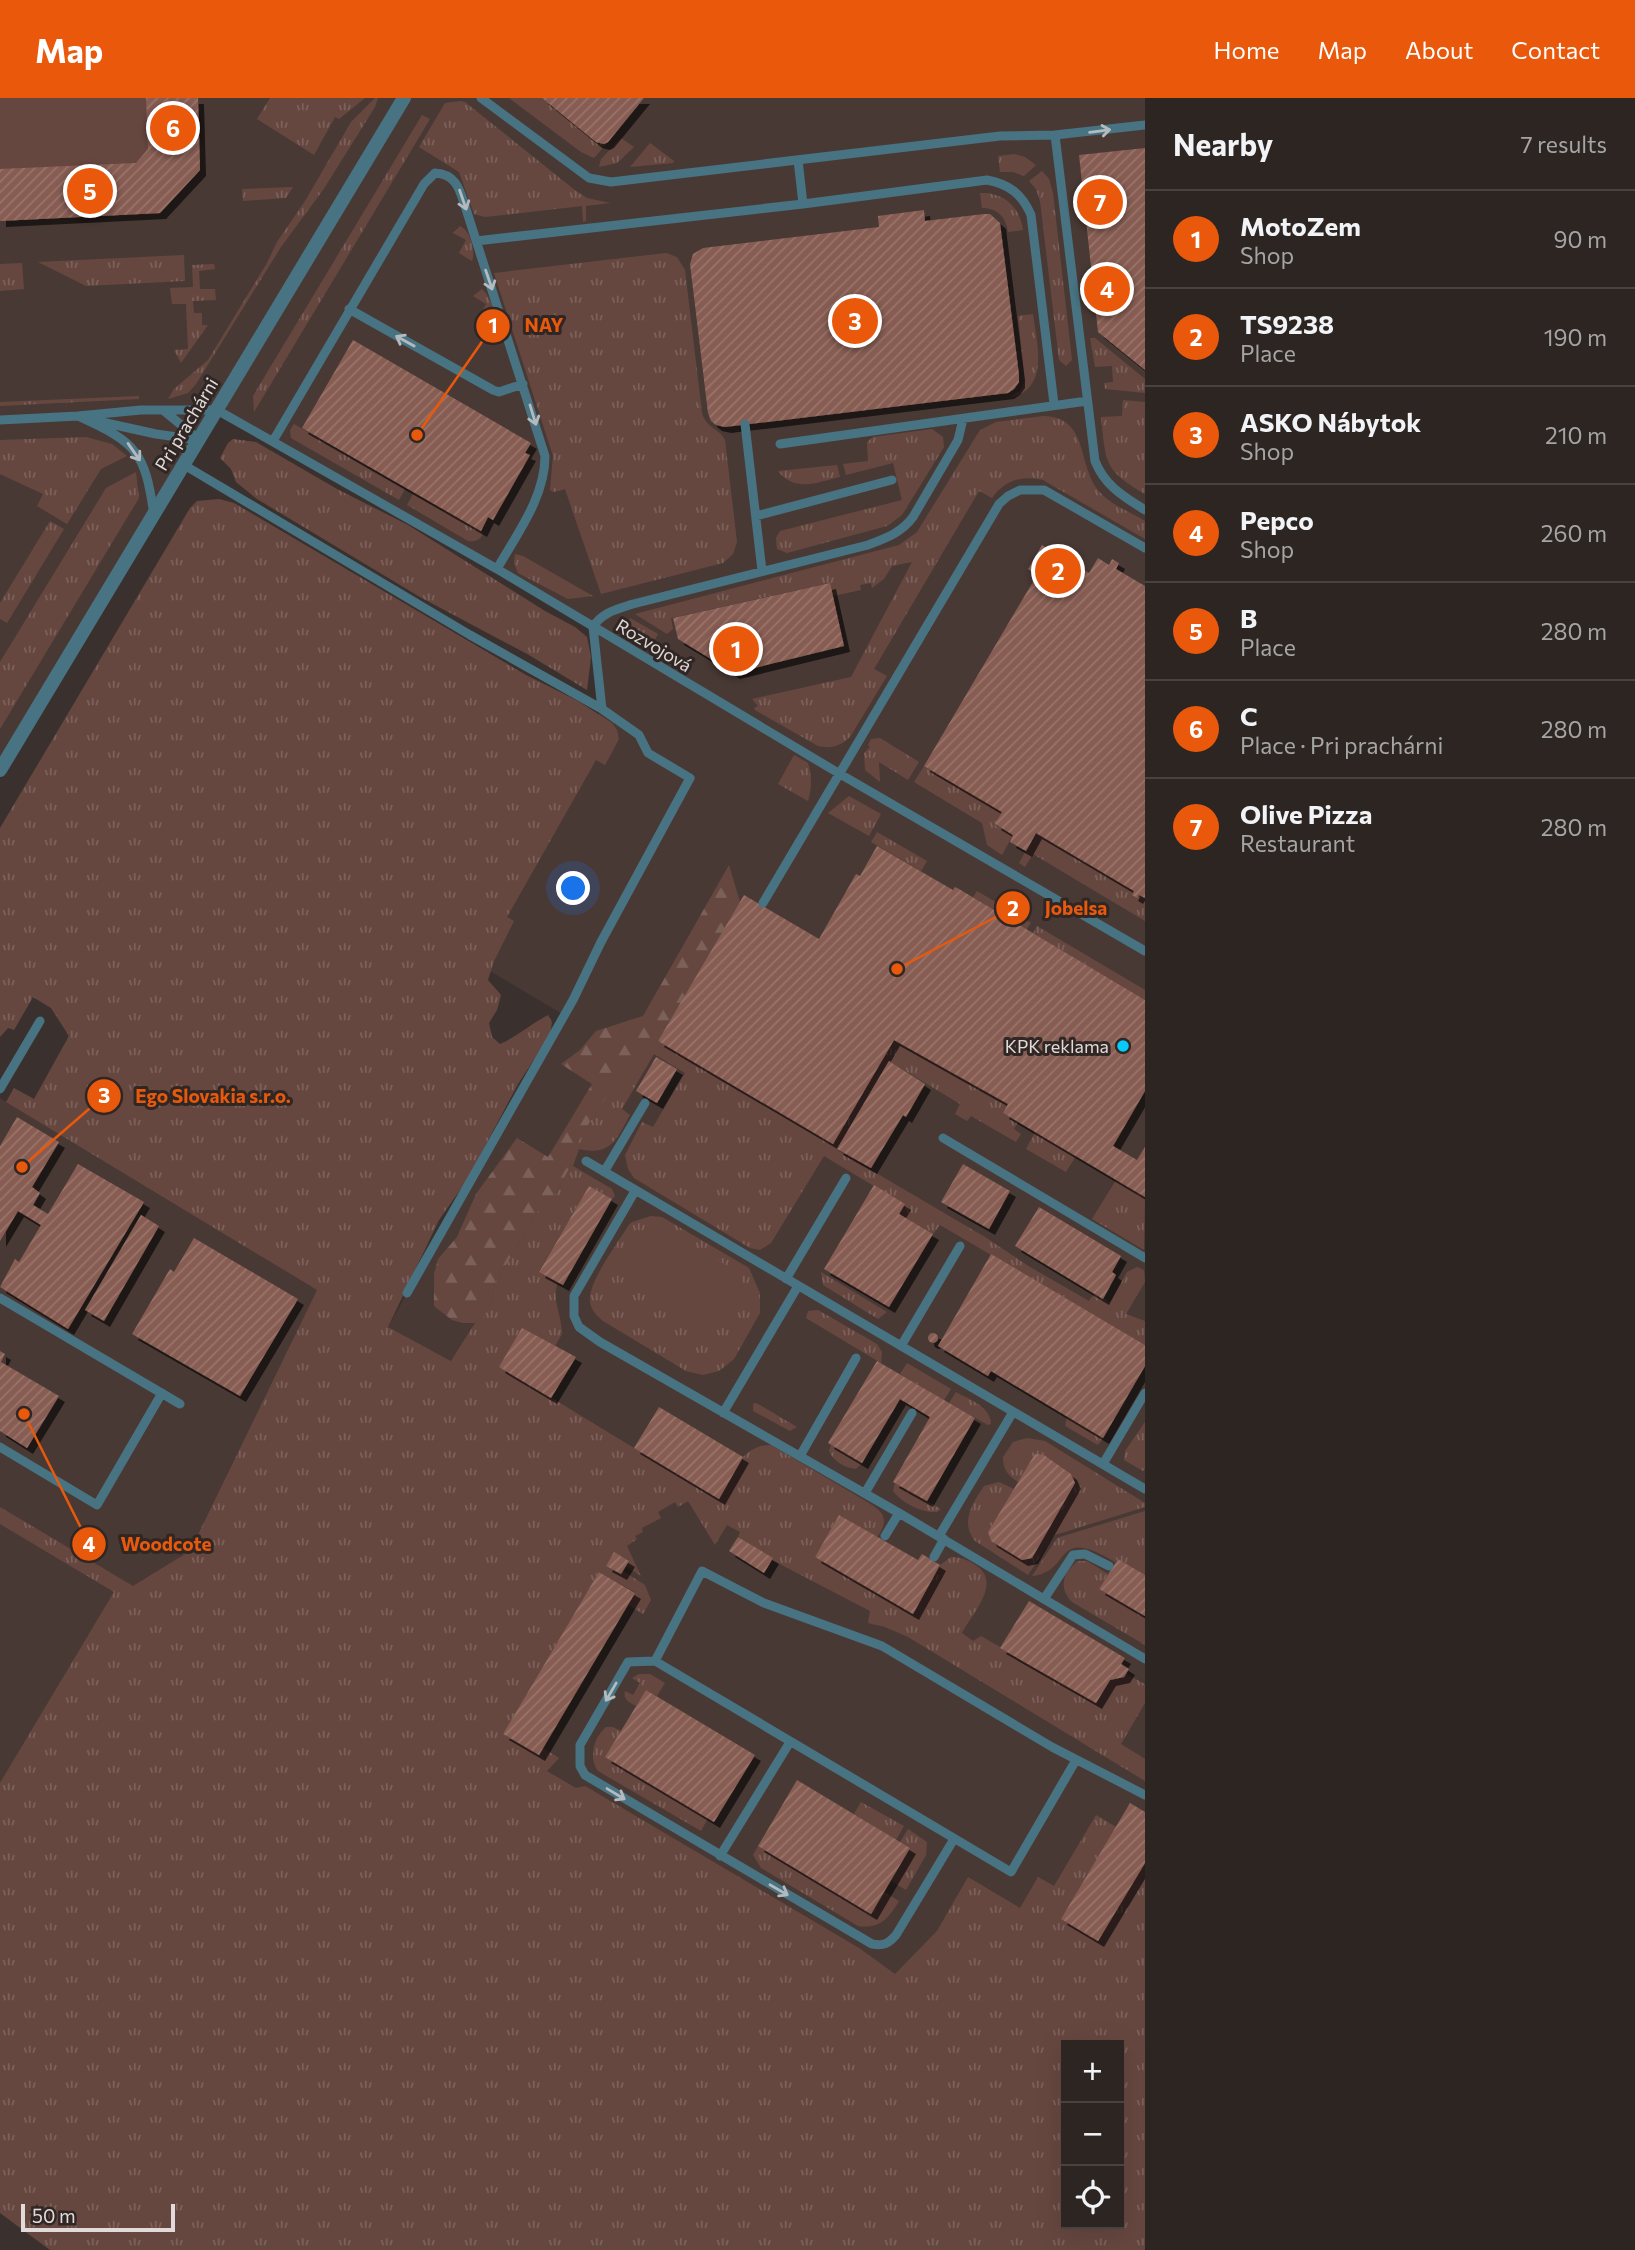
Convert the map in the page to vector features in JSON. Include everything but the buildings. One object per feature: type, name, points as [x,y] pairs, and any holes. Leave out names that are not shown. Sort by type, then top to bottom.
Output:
[{"type":"street","name":"Pri prachárni","points":[[0,770],[404,98]]},
{"type":"lane","points":[[481,98],[589,178],[600,182],[1000,136],[1055,135],[1145,125]]},
{"type":"lane","points":[[1055,135],[1091,442],[1101,475],[1111,488],[1145,510]]},
{"type":"lane","points":[[798,160],[803,204]]},
{"type":"lane","points":[[273,441],[424,184],[435,173],[447,175],[455,181],[477,241],[542,446],[545,465],[540,488],[497,569]]},
{"type":"lane","points":[[477,241],[987,180],[1009,186],[1024,202],[1031,215],[1054,404]]},
{"type":"lane","points":[[349,309],[499,392],[523,384]]},
{"type":"lane","points":[[780,444],[1087,401]]},
{"type":"lane","points":[[0,420],[163,410],[218,410]]},
{"type":"lane","points":[[163,410],[199,440]]},
{"type":"lane","name":"Rozvojová","points":[[218,410],[497,569],[839,774],[1145,951]]},
{"type":"lane","points":[[78,416],[199,440]]},
{"type":"lane","points":[[78,416],[113,433],[132,447],[147,481],[154,516]]},
{"type":"lane","points":[[602,709],[593,627],[605,614],[633,604],[867,545],[894,535],[905,527],[958,440],[963,419]]},
{"type":"lane","points":[[745,424],[762,571]]},
{"type":"lane","points":[[184,465],[470,635],[602,709],[639,735],[648,753],[690,778],[601,942],[573,1000],[407,1293]]},
{"type":"lane","points":[[756,516],[892,480]]},
{"type":"lane","points":[[763,903],[999,504],[1020,490],[1044,490],[1145,548]]},
{"type":"lane","points":[[0,1089],[40,1021]]},
{"type":"lane","points":[[604,1172],[645,1103]]},
{"type":"lane","points":[[943,1138],[1145,1258]]},
{"type":"lane","points":[[586,1161],[1144,1486]]},
{"type":"lane","points":[[786,1279],[846,1178]]},
{"type":"lane","points":[[635,1191],[574,1296],[574,1316],[579,1327],[600,1342],[865,1493],[1145,1659]]},
{"type":"lane","points":[[901,1346],[960,1247]]},
{"type":"lane","points":[[723,1413],[798,1286]]},
{"type":"lane","points":[[0,1297],[180,1404]]},
{"type":"lane","points":[[800,1457],[856,1358]]},
{"type":"lane","points":[[0,1447],[97,1505],[162,1393]]},
{"type":"lane","points":[[1103,1464],[1145,1393]]},
{"type":"lane","points":[[934,1557],[1013,1412]]},
{"type":"lane","points":[[865,1493],[912,1413]]},
{"type":"lane","points":[[885,1536],[899,1513]]},
{"type":"lane","points":[[1044,1598],[1073,1555],[1079,1553],[1093,1556],[1109,1566]]},
{"type":"lane","points":[[655,1661],[702,1571],[764,1603],[882,1646],[1076,1760],[1145,1795]]},
{"type":"lane","points":[[954,1839],[897,1935],[882,1946],[872,1944],[585,1775],[580,1766],[580,1745],[628,1662],[655,1661],[1011,1872],[1076,1760]]},
{"type":"lane","points":[[720,1856],[790,1742]]},
{"type":"shaded area","points":[[0,98],[1145,98],[1145,2036],[1110,2040],[1061,2040],[1061,2043],[931,2003],[488,1738],[451,1361],[388,1327],[564,1015],[446,945],[602,709],[593,627],[218,410],[0,770]]},
{"type":"shaded area","points":[[0,1098],[317,1290],[190,1551],[134,1587],[0,1811]]},
{"type":"green space","points":[[0,98],[198,98],[200,170],[159,214],[0,221]]},
{"type":"green space","points":[[270,98],[365,98],[339,119],[335,117],[314,155],[257,119]]},
{"type":"green space","points":[[378,98],[375,107],[323,190],[281,247],[196,384],[188,393],[168,399],[174,389],[208,360],[351,122]]},
{"type":"green space","points":[[509,98],[542,98],[596,142],[608,142],[594,158],[581,152]]},
{"type":"green space","points":[[465,102],[576,191],[587,198],[610,203],[586,206],[586,221],[583,222],[582,206],[485,217],[474,214],[459,172],[419,147],[445,103]]},
{"type":"green space","points":[[422,115],[430,119],[254,412],[253,396]]},
{"type":"green space","points":[[621,138],[634,147],[617,163],[599,167],[601,159]]},
{"type":"green space","points":[[650,143],[674,161],[673,163],[630,167]]},
{"type":"green space","points":[[1014,154],[1025,157],[1036,165],[1024,176],[1013,172],[1000,172],[998,156]]},
{"type":"green space","points":[[1042,171],[1049,179],[1053,193],[1072,360],[1066,366],[1059,360],[1040,201],[1036,189],[1029,181]]},
{"type":"green space","points":[[293,187],[286,198],[243,201],[242,189]]},
{"type":"green space","points":[[980,193],[996,195],[1009,202],[1018,214],[1023,230],[1008,232],[1000,214],[982,208]]},
{"type":"green space","points":[[460,226],[471,241],[472,261],[459,253],[466,240],[453,233]]},
{"type":"green space","points":[[666,253],[677,257],[685,270],[702,413],[706,422],[725,440],[737,542],[733,554],[723,563],[601,594],[565,489],[554,492],[550,490],[553,456],[494,273]]},
{"type":"green space","points":[[184,255],[185,281],[86,286],[38,262]]},
{"type":"green space","points":[[22,263],[24,289],[0,291],[0,264]]},
{"type":"green space","points":[[214,264],[215,269],[199,271],[200,289],[215,289],[216,300],[193,301],[194,313],[202,313],[202,325],[208,325],[181,363],[174,350],[188,349],[186,304],[172,304],[170,288],[193,287],[192,265]]},
{"type":"green space","points":[[482,289],[492,305],[492,324],[479,316],[486,304],[473,296]]},
{"type":"green space","points":[[1033,314],[1038,352],[1036,376],[1031,386],[1009,398],[1021,390],[1025,381],[1018,316]]},
{"type":"green space","points":[[1090,338],[1095,338],[1145,379],[1145,393],[1105,389],[1104,383],[1113,382],[1112,366],[1095,367]]},
{"type":"green space","points":[[139,396],[139,399],[0,406],[0,402]]},
{"type":"green space","points":[[1123,400],[1145,402],[1145,494],[1114,471],[1106,455],[1101,417],[1122,416]]},
{"type":"green space","points":[[1043,416],[1058,418],[1068,424],[1080,444],[1091,479],[1098,490],[1114,504],[1145,521],[1145,539],[1043,480],[1015,480],[1002,487],[992,498],[979,491],[874,669],[887,676],[850,737],[839,745],[818,746],[755,710],[758,706],[752,699],[851,677],[912,562],[892,566],[884,579],[872,588],[871,583],[860,585],[861,590],[833,596],[829,583],[671,618],[673,629],[667,634],[635,614],[899,545],[917,532],[980,430],[996,422]]},
{"type":"green space","points":[[294,424],[405,489],[399,500],[291,438],[290,430]]},
{"type":"green space","points":[[932,429],[943,437],[944,447],[902,515],[887,526],[787,553],[777,549],[776,538],[780,531],[902,500],[893,463],[846,475],[843,464],[868,461],[867,442],[873,437]]},
{"type":"green space","points":[[86,437],[112,444],[127,456],[101,469],[67,524],[37,506],[43,494],[0,474],[0,440]]},
{"type":"green space","points":[[233,439],[256,442],[337,489],[408,525],[575,627],[587,637],[591,657],[587,690],[529,655],[420,597],[257,499],[236,482],[231,469],[220,458]]},
{"type":"green space","points":[[837,465],[840,477],[807,484],[792,482],[778,471]]},
{"type":"green space","points":[[136,472],[139,498],[0,729],[0,662],[106,488]]},
{"type":"green space","points":[[413,494],[481,531],[482,535],[477,540],[468,541],[407,505]]},
{"type":"green space","points":[[219,499],[234,503],[526,675],[578,701],[612,723],[617,730],[619,739],[605,765],[596,760],[507,917],[514,921],[494,961],[488,980],[501,995],[497,1010],[489,1023],[492,1037],[500,1044],[548,1015],[552,1022],[550,1035],[518,1084],[467,1180],[439,1220],[388,1327],[451,1361],[475,1323],[484,1317],[495,1283],[540,1208],[554,1196],[570,1167],[575,1146],[592,1118],[620,1075],[641,1063],[653,1042],[658,1041],[833,1144],[894,1040],[1008,1104],[1003,1113],[1018,1122],[1014,1129],[1021,1134],[1016,1142],[971,1116],[967,1121],[955,1114],[960,1104],[889,1061],[837,1150],[1089,1301],[1094,1294],[1110,1302],[1127,1272],[1137,1267],[1144,1270],[1145,1282],[1126,1314],[1145,1321],[1145,1345],[940,1225],[933,1234],[899,1214],[904,1204],[824,1156],[771,1243],[760,1250],[750,1248],[634,1178],[628,1169],[625,1155],[642,1122],[653,1127],[685,1073],[654,1054],[622,1109],[630,1115],[616,1139],[606,1148],[590,1151],[579,1149],[573,1166],[612,1189],[615,1196],[612,1199],[589,1186],[539,1271],[558,1282],[556,1301],[562,1334],[532,1386],[718,1499],[744,1456],[760,1446],[771,1445],[869,1503],[879,1510],[884,1518],[877,1537],[839,1515],[815,1557],[912,1614],[940,1565],[951,1557],[964,1559],[977,1566],[984,1573],[986,1590],[962,1633],[973,1641],[981,1636],[1096,1703],[1110,1680],[1124,1677],[1126,1674],[1145,1684],[1145,1703],[1121,1744],[1145,1759],[1145,1781],[908,1637],[868,1623],[870,1611],[772,1560],[738,1537],[740,1532],[727,1525],[715,1545],[688,1501],[678,1507],[675,1502],[658,1512],[661,1518],[642,1528],[643,1532],[635,1536],[637,1539],[627,1546],[641,1576],[626,1566],[628,1560],[614,1553],[606,1566],[621,1574],[623,1571],[645,1585],[651,1600],[643,1614],[628,1605],[635,1592],[599,1572],[503,1734],[538,1755],[543,1748],[559,1758],[547,1771],[576,1788],[585,1786],[859,1948],[895,1974],[937,1931],[968,1877],[1020,1908],[1038,1877],[1054,1886],[1096,1815],[1116,1827],[1061,1919],[1098,1941],[1145,1863],[1145,2250],[50,2250],[0,2213],[0,1783],[114,1592],[0,1524],[0,1507],[133,1586],[190,1551],[317,1290],[6,1102],[14,1088],[34,1099],[69,1036],[51,1008],[33,997],[14,1030],[8,1028],[0,1037],[0,828],[190,508],[197,501]]},
{"type":"green space","points":[[50,521],[64,529],[7,623],[0,619],[0,603]]},
{"type":"green space","points":[[515,554],[593,596],[568,599],[518,573],[514,563]]},
{"type":"green space","points":[[630,618],[658,634],[649,650],[625,635],[624,627]]},
{"type":"green space","points":[[880,738],[919,762],[908,780],[879,762],[880,782],[865,770],[864,753],[870,747],[868,745],[871,739]]},
{"type":"green space","points":[[794,755],[808,763],[811,782],[808,801],[778,784]]},
{"type":"green space","points":[[924,766],[1002,812],[995,825],[1013,835],[1002,855],[987,845],[982,823],[914,782]]},
{"type":"green space","points":[[849,796],[881,814],[869,836],[828,813]]},
{"type":"green space","points":[[877,832],[927,861],[921,871],[871,842]]},
{"type":"green space","points":[[1036,833],[1134,891],[1132,894],[1137,897],[1139,895],[1145,898],[1145,921],[1033,854],[1025,867],[1019,863]]},
{"type":"green space","points":[[729,865],[740,902],[658,1041],[653,1042],[642,1063],[620,1076],[592,1118],[576,1146],[570,1167],[554,1196],[540,1208],[495,1283],[484,1318],[475,1323],[452,1320],[434,1306],[434,1274],[438,1259],[457,1237],[476,1194],[517,1138],[548,1157],[592,1084],[561,1064],[580,1050],[596,1031],[643,1016]]},
{"type":"green space","points":[[977,891],[1031,923],[1026,930],[973,897]]},
{"type":"green space","points":[[1037,926],[1145,990],[1145,1000],[1033,933]]},
{"type":"green space","points":[[1035,1132],[1076,1156],[1066,1172],[1026,1149]]},
{"type":"green space","points":[[1116,1180],[1145,1197],[1144,1250],[1092,1219]]},
{"type":"green space","points":[[651,1216],[662,1217],[749,1268],[760,1293],[760,1313],[734,1359],[719,1371],[703,1375],[686,1371],[603,1321],[592,1308],[590,1297],[600,1270],[628,1226]]},
{"type":"green space","points":[[662,1227],[741,1274],[745,1293],[727,1320],[709,1324],[632,1280],[625,1259],[643,1230]]},
{"type":"green space","points":[[821,1272],[887,1312],[878,1319],[823,1285]]},
{"type":"green space","points":[[818,1310],[877,1344],[882,1352],[881,1363],[806,1318],[808,1311]]},
{"type":"green space","points":[[907,1363],[951,1389],[944,1400],[900,1374]]},
{"type":"green space","points":[[956,1392],[983,1408],[991,1424],[988,1425],[949,1403]]},
{"type":"green space","points":[[755,1403],[797,1427],[790,1431],[753,1411]]},
{"type":"green space","points":[[1067,1417],[1103,1438],[1098,1445],[1065,1426]]},
{"type":"green space","points":[[1145,1422],[1143,1471],[1124,1460],[1125,1451]]},
{"type":"green space","points":[[1027,1438],[1045,1441],[1145,1503],[1145,1507],[1055,1535],[1028,1575],[975,1541],[968,1527],[969,1513],[984,1486],[999,1482],[1014,1489],[988,1532],[991,1541],[1022,1560],[1032,1558],[1075,1483],[1071,1474],[1044,1455],[1018,1482],[1011,1477],[1005,1469],[1003,1457],[1013,1442]]},
{"type":"green space","points":[[831,1445],[862,1463],[856,1469],[840,1463],[829,1451]]},
{"type":"green space","points":[[895,1483],[941,1509],[931,1512],[907,1503],[893,1491]]},
{"type":"green space","points":[[1145,1511],[1145,1575],[1118,1559],[1115,1562],[1081,1548],[1065,1553],[1045,1573],[1032,1576],[1057,1538]]},
{"type":"green space","points":[[1078,1561],[1087,1561],[1108,1574],[1099,1589],[1145,1616],[1145,1645],[1072,1602],[1068,1597],[1064,1580]]},
{"type":"green space","points":[[639,1674],[650,1674],[665,1683],[657,1696],[646,1690],[636,1706],[627,1700],[625,1691],[633,1695],[640,1683],[632,1678]]},
{"type":"green space","points":[[606,1727],[621,1731],[606,1756],[708,1818],[701,1831],[598,1771],[593,1760],[594,1748],[598,1736]]},
{"type":"green space","points":[[861,1802],[904,1826],[896,1840],[854,1814]]},
{"type":"green space","points":[[908,1829],[927,1842],[926,1855],[906,1890],[891,1881],[910,1848],[900,1842]]},
{"type":"green space","points":[[758,1846],[871,1914],[884,1892],[899,1901],[883,1921],[872,1926],[858,1926],[761,1868],[753,1855]]},
{"type":"place","name":"C","points":[[173,128]]},
{"type":"place","name":"B","points":[[90,191]]},
{"type":"place","name":"Olive Pizza","points":[[1100,202]]},
{"type":"place","name":"Pepco","points":[[1107,289]]},
{"type":"place","name":"ASKO Nábytok","points":[[855,321]]},
{"type":"place","name":"NAY","points":[[417,435]]},
{"type":"place","name":"TS9238","points":[[1058,571]]},
{"type":"place","name":"MotoZem","points":[[736,649]]},
{"type":"place","name":"Jobelsa","points":[[897,969]]},
{"type":"place","name":"KPK reklama","points":[[1123,1046]]},
{"type":"place","name":"Ego Slovakia s.r.o.","points":[[22,1167]]},
{"type":"place","name":"Woodcote","points":[[24,1414]]}]
